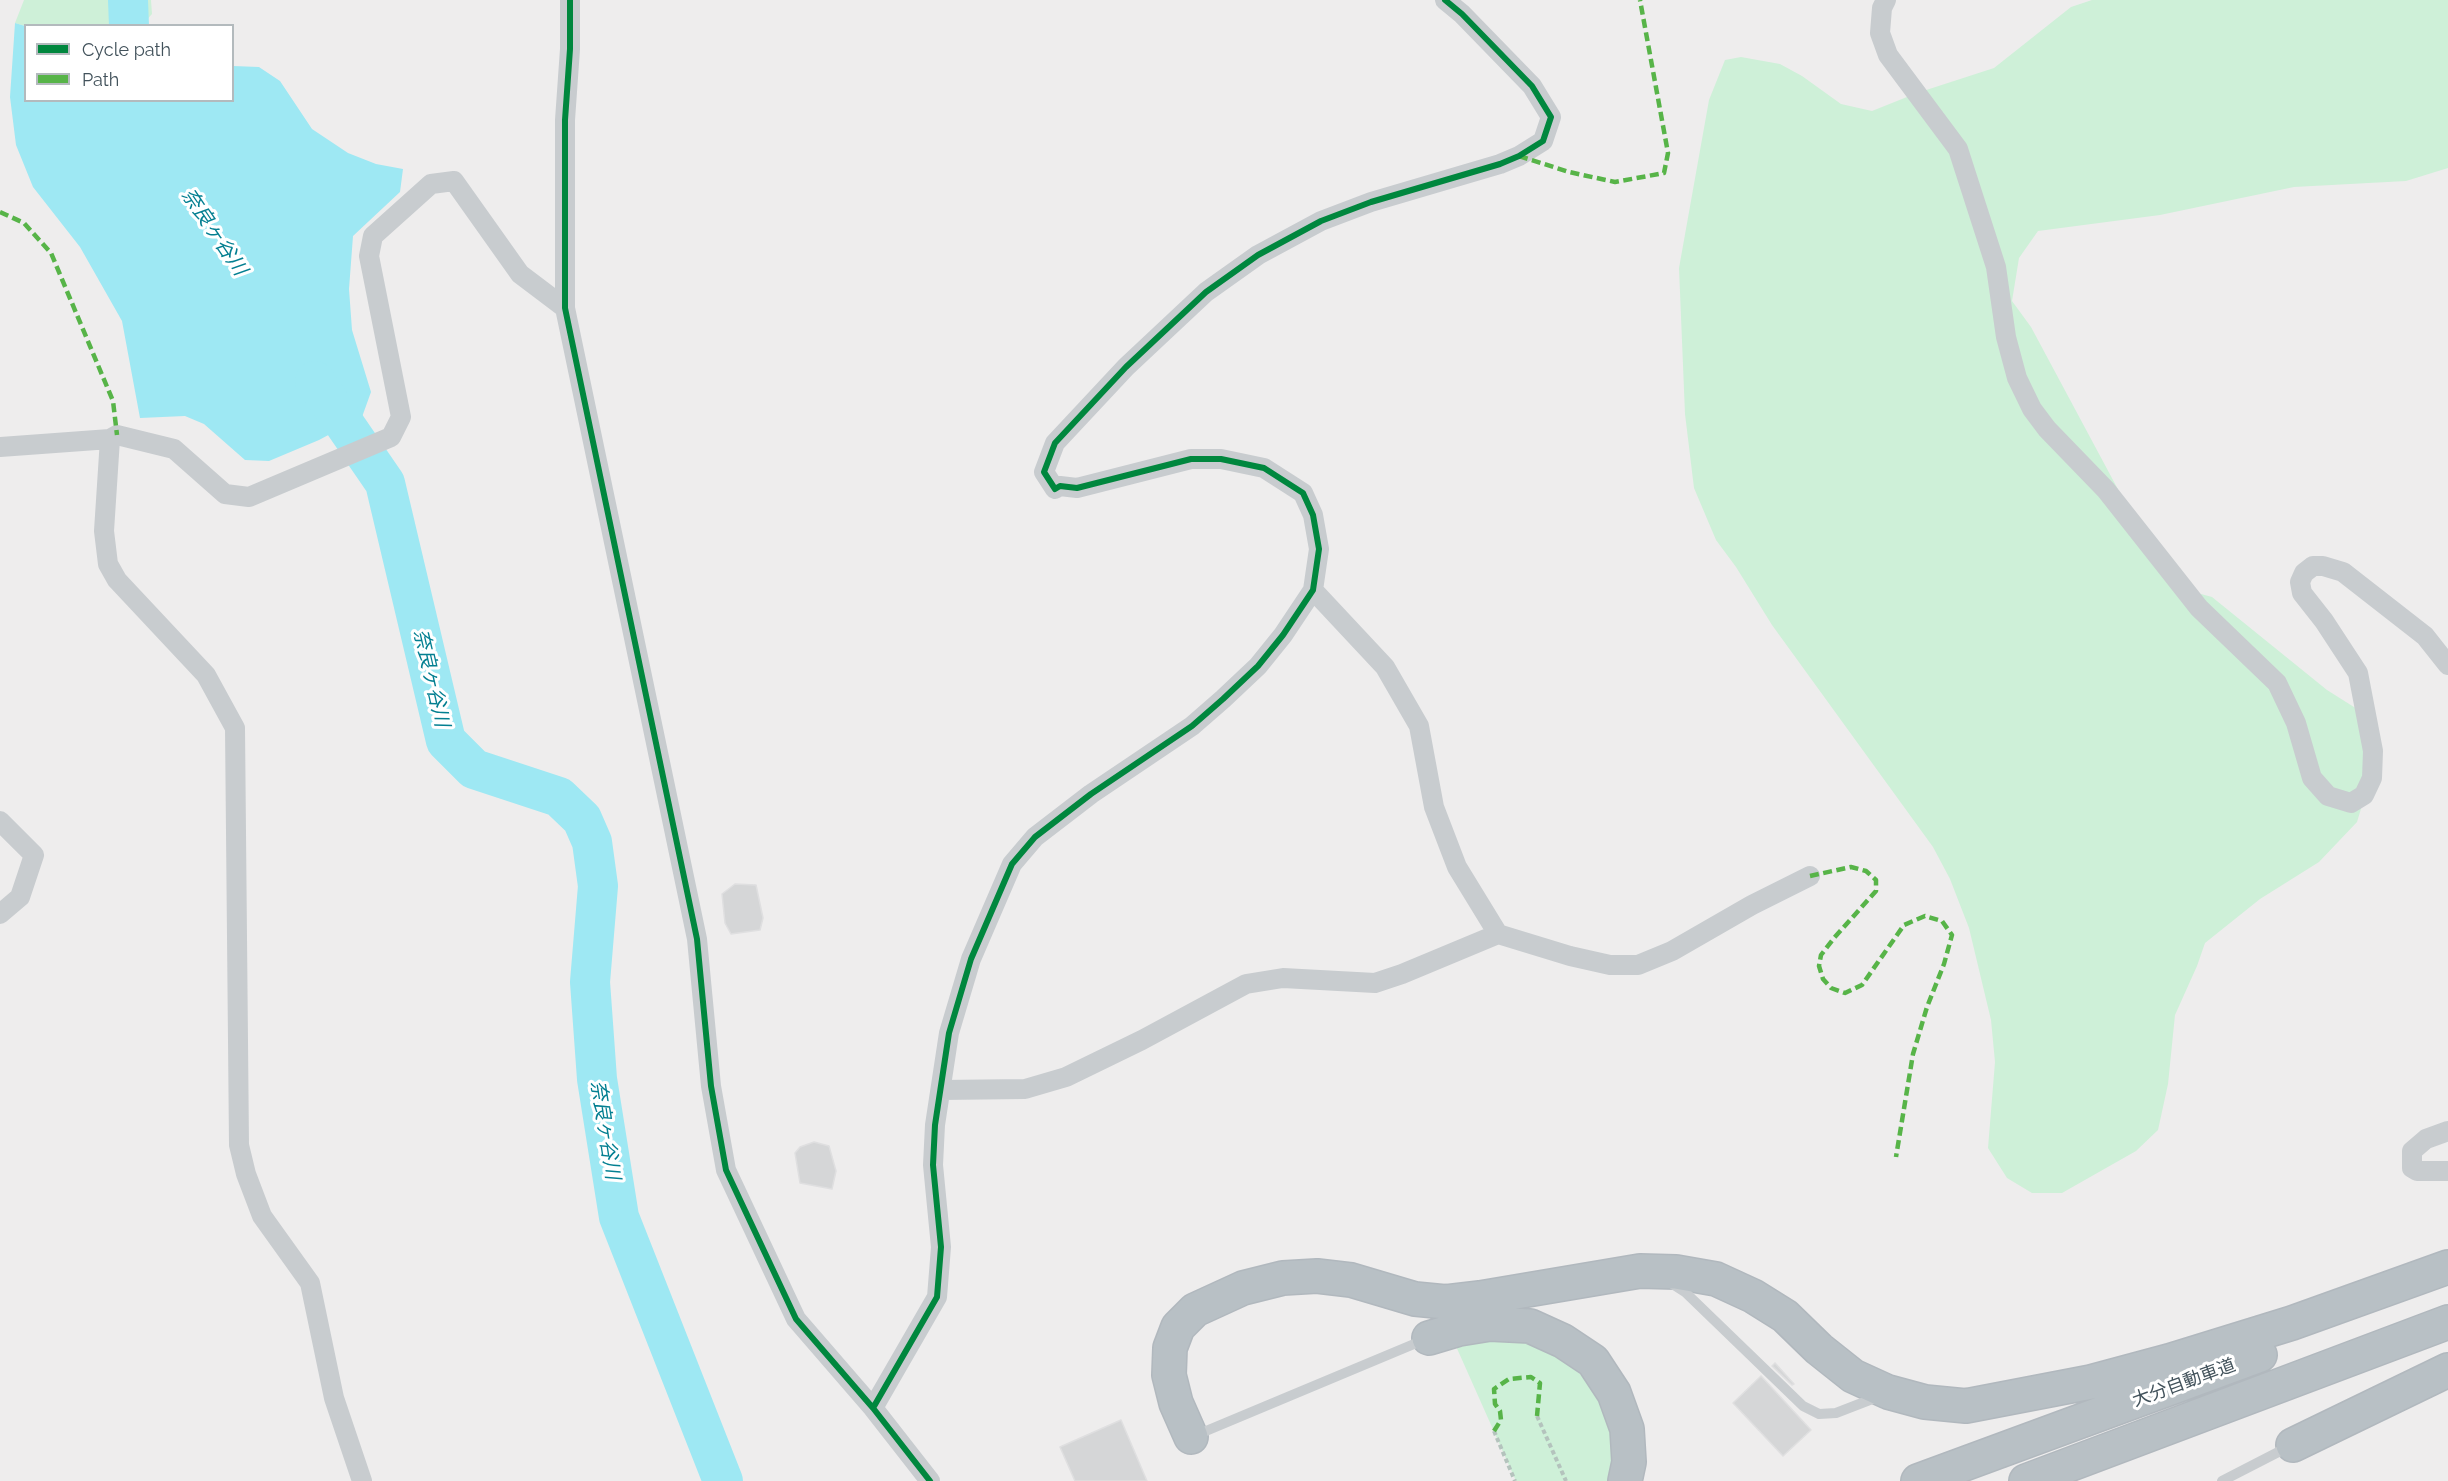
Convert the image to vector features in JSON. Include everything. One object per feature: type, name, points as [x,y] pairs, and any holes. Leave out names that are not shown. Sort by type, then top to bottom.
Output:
[{"type":"highway","points":[[1191,1437],[1176,1403],[1169,1375],[1170,1348],[1178,1327],[1196,1310],[1243,1288],[1283,1278],[1317,1276],[1351,1280],[1415,1299],[1446,1302],[1640,1271],[1676,1272],[1716,1278],[1753,1296],[1785,1316],[1819,1349],[1853,1376],[1888,1392],[1925,1402],[1966,1406],[2091,1382],[2169,1361],[2292,1323],[2448,1267]]},
{"type":"highway","name":"大分自動車道","points":[[1918,1481],[2258,1355],[2448,1281]]},
{"type":"highway","name":"大分自動車道","points":[[2026,1481],[2448,1322]]},
{"type":"highway","points":[[1429,1338],[1459,1329],[1490,1324],[1530,1326],[1563,1341],[1593,1361],[1614,1393],[1627,1428],[1629,1462],[1625,1481]]},
{"type":"highway","points":[[2293,1445],[2448,1370]]},
{"type":"street","points":[[570,0],[565,120],[565,308],[697,939],[711,1086],[726,1170],[796,1319],[873,1408],[930,1481]]},
{"type":"street","points":[[873,1408],[937,1297],[941,1247],[933,1165],[949,1033],[971,959],[1012,864],[1035,837],[1090,794],[1192,726],[1223,699],[1258,666],[1277,643],[1313,590],[1319,549],[1313,514],[1303,493],[1264,468],[1221,459],[1191,459],[1077,488],[1060,486],[1055,489],[1044,472],[1055,442],[1126,367],[1206,292],[1258,255],[1321,221],[1371,202],[1500,164],[1519,156],[1543,141],[1551,117],[1532,86],[1462,14],[1445,0]]},
{"type":"street","points":[[1886,0],[1881,8],[1880,33],[1888,55],[1958,149],[1996,267],[2006,338],[2017,378],[2032,408],[2047,429],[2106,490],[2199,608],[2277,683],[2296,723],[2312,778],[2328,796],[2351,803],[2364,795],[2372,778],[2373,751],[2358,673],[2324,621],[2302,593],[2300,582],[2304,573],[2313,566],[2323,566],[2343,572],[2425,636],[2448,665]]},
{"type":"street","points":[[0,447],[110,439],[117,435],[174,449],[225,494],[249,496],[391,437],[400,417],[369,256],[373,236],[431,184],[454,181],[520,274],[565,308]]},
{"type":"street","points":[[110,439],[104,531],[108,564],[117,580],[206,675],[235,728],[239,1145],[246,1174],[262,1216],[309,1283],[334,1398],[362,1481]]},
{"type":"street","points":[[1313,590],[1385,668],[1419,726],[1434,807],[1457,867],[1498,934]]},
{"type":"street","points":[[0,821],[34,855],[20,897],[0,914]]},
{"type":"street","points":[[941,1090],[1025,1089],[1066,1077],[1142,1040],[1246,984],[1283,978],[1375,983],[1498,934],[1570,956],[1610,965],[1638,965],[1672,951],[1752,904],[1810,876]]},
{"type":"street","points":[[2448,1131],[2426,1139],[2412,1151],[2412,1168],[2417,1171],[2448,1171]]},
{"type":"lane","points":[[1640,1271],[1667,1280],[1685,1292],[1803,1406],[1819,1414],[1836,1413],[1888,1392]]},
{"type":"lane","points":[[1191,1437],[1429,1338]]},
{"type":"lane","points":[[2222,1481],[2293,1445]]},
{"type":"path","points":[[1537,1416],[1566,1481]]},
{"type":"path","points":[[1494,1431],[1515,1481]]},
{"type":"green space","points":[[24,0],[151,0],[152,14],[143,24],[24,26],[15,23]]},
{"type":"green space","points":[[2092,0],[2448,0],[2448,168],[2406,181],[2294,187],[2160,215],[2038,231],[2019,258],[2012,301],[2031,327],[2158,564],[2183,589],[2212,597],[2327,690],[2365,714],[2375,762],[2357,822],[2319,862],[2260,899],[2205,943],[2175,1015],[2168,1084],[2158,1130],[2136,1151],[2062,1193],[2032,1193],[2007,1178],[1988,1148],[1995,1062],[1991,1020],[1969,928],[1950,879],[1933,847],[1772,625],[1736,567],[1716,540],[1694,488],[1685,414],[1679,268],[1709,100],[1725,60],[1741,57],[1780,64],[1802,76],[1841,104],[1872,111],[1917,93],[1994,68],[2071,7]]},
{"type":"green space","points":[[1469,1338],[1516,1340],[1541,1346],[1570,1363],[1589,1384],[1606,1411],[1613,1446],[1609,1481],[1516,1481],[1455,1344]]},
{"type":"water","points":[[15,23],[24,26],[24,102],[234,102],[234,66],[259,67],[280,81],[312,129],[348,153],[376,164],[403,169],[400,192],[353,236],[349,289],[352,330],[371,392],[362,417],[319,440],[269,461],[245,460],[204,424],[185,416],[140,418],[122,321],[80,247],[33,187],[16,145],[10,97]]},
{"type":"building","points":[[735,884],[756,885],[763,918],[760,930],[731,934],[725,923],[722,894]]},
{"type":"building","points":[[814,1142],[829,1146],[836,1171],[832,1189],[800,1183],[795,1153],[800,1147]]},
{"type":"building","points":[[1775,1363],[1794,1384],[1792,1385],[1772,1366]]},
{"type":"building","points":[[1761,1376],[1811,1430],[1783,1456],[1733,1403]]},
{"type":"building","points":[[1121,1420],[1147,1481],[1075,1481],[1060,1447]]},
{"type":"waterway","name":"奈良ヶ谷川","points":[[128,0],[129,24]]},
{"type":"waterway","name":"奈良ヶ谷川","points":[[315,381],[385,483],[446,741],[474,769],[559,797],[582,819],[592,842],[598,886],[590,982],[597,1079],[619,1217],[723,1481]]},
{"type":"marked path","points":[[1519,156],[1569,172],[1615,182],[1664,173],[1668,153],[1640,0]]},
{"type":"marked path","points":[[0,212],[24,223],[51,253],[113,401],[117,435]]},
{"type":"marked path","points":[[1810,876],[1851,867],[1866,871],[1876,880],[1876,891],[1821,955],[1819,966],[1823,979],[1831,988],[1845,993],[1862,985],[1904,925],[1925,916],[1942,921],[1952,935],[1913,1054],[1896,1157]]},
{"type":"marked path","points":[[1494,1431],[1501,1420],[1500,1411],[1495,1404],[1494,1389],[1509,1379],[1531,1377],[1540,1383],[1537,1416]]},
{"type":"cycle path","points":[[570,0],[570,49],[565,120],[565,308],[697,939],[711,1086],[726,1170],[796,1319],[873,1408],[930,1481]]},
{"type":"cycle path","points":[[873,1408],[937,1297],[941,1247],[933,1165],[935,1125],[949,1033],[971,959],[1012,864],[1035,837],[1091,794],[1192,726],[1223,699],[1258,666],[1283,635],[1313,590],[1319,549],[1313,515],[1303,493],[1264,468],[1221,459],[1191,459],[1077,488],[1060,486],[1055,489],[1044,472],[1055,443],[1126,367],[1206,292],[1258,255],[1321,221],[1371,202],[1500,164],[1519,156],[1543,141],[1551,117],[1532,86],[1462,14],[1445,0]]}]
